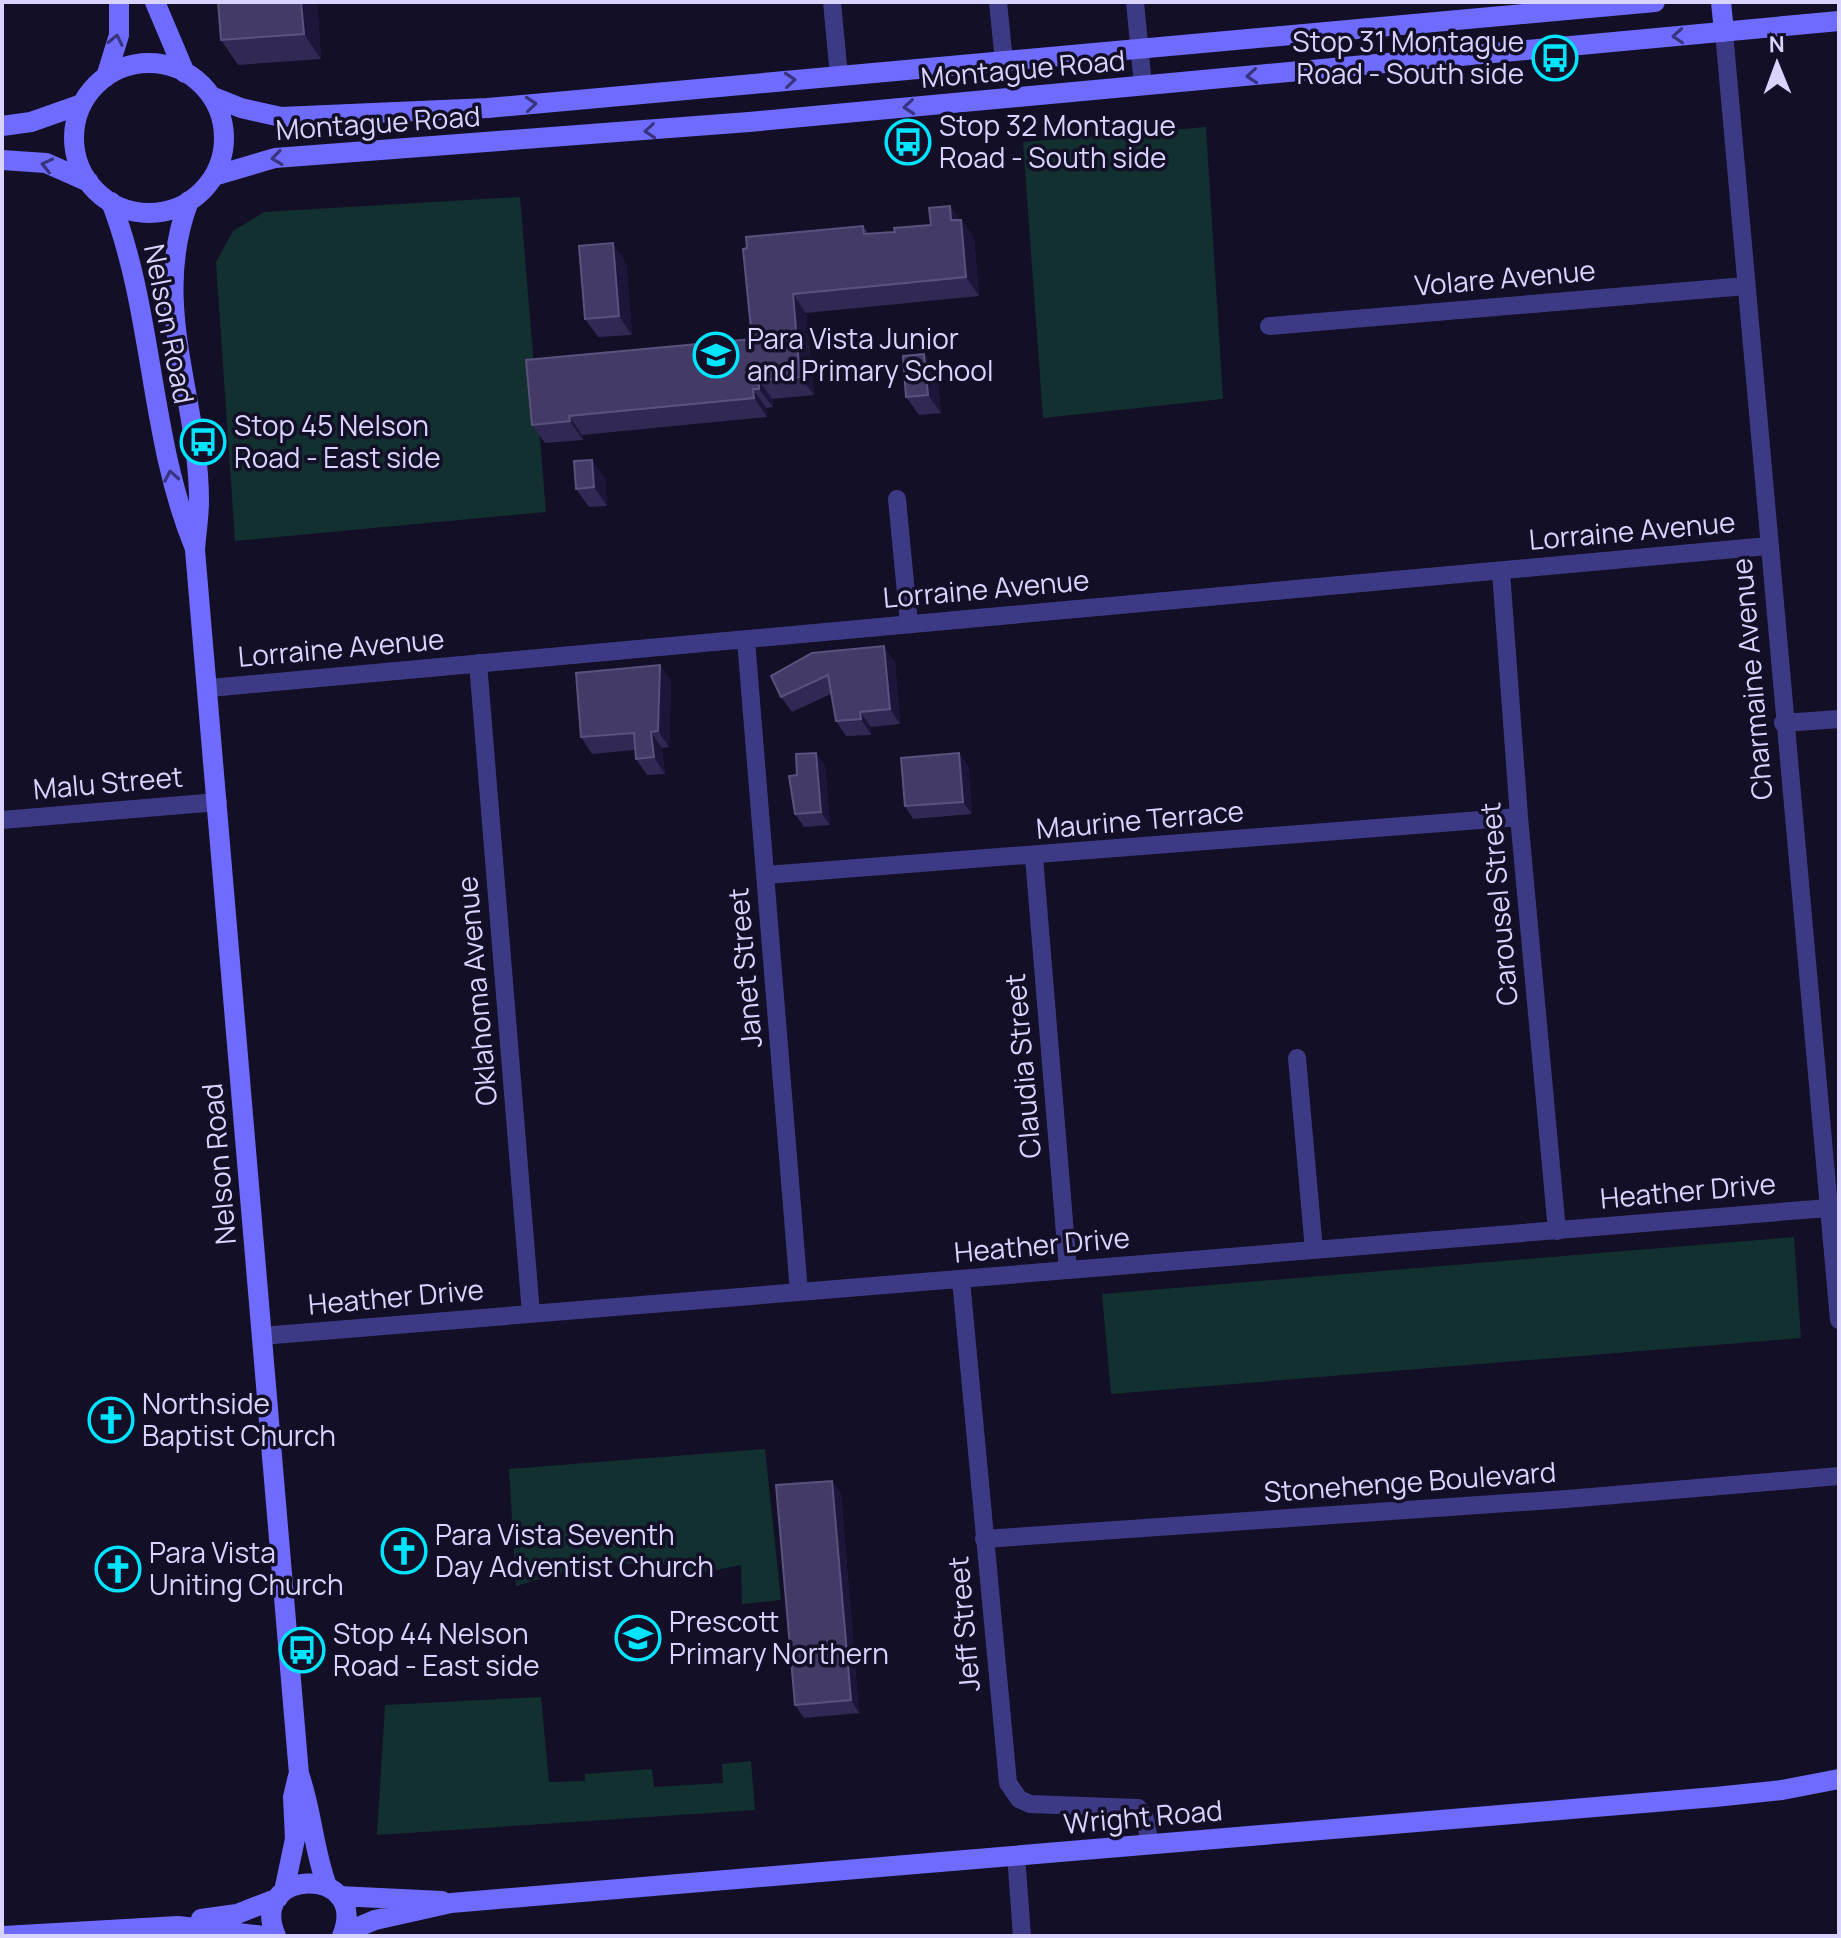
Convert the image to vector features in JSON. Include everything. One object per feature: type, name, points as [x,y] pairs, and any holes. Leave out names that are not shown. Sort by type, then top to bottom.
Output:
[{"type":"main road","points":[[89,182],[75,148],[74,130],[82,104],[106,77],[119,35],[119,2]]},
{"type":"main road","points":[[2,160],[46,163],[89,182],[111,202],[150,212],[189,201],[214,176],[223,153],[225,129],[218,105],[185,73],[155,2]]},
{"type":"main road","name":"Montague Road","points":[[211,96],[267,115],[342,117],[488,108],[1655,2]]},
{"type":"main road","points":[[1721,2],[1724,32]]},
{"type":"main road","name":"Montague Road","points":[[214,176],[275,158],[611,134],[1839,21]]},
{"type":"main road","points":[[106,77],[145,64],[185,73]]},
{"type":"main road","points":[[2,126],[31,122],[82,104]]},
{"type":"main road","name":"Nelson Road","points":[[189,201],[175,242],[172,290],[199,499],[195,550],[210,688],[299,1774],[306,1794],[313,1846],[333,1891],[346,1911],[343,1934]]},
{"type":"main road","name":"Nelson Road","points":[[111,202],[132,268],[175,500],[195,550]]},
{"type":"main road","name":"Nelson Road","points":[[276,1936],[272,1915],[281,1894],[295,1839],[293,1797],[299,1774]]},
{"type":"main road","name":"Wright Road","points":[[343,1934],[375,1920],[451,1903],[1751,1793],[1839,1779]]},
{"type":"main road","name":"Wright Road","points":[[281,1894],[302,1882],[333,1891],[451,1903]]},
{"type":"main road","points":[[178,1926],[193,1920],[237,1914],[281,1894]]},
{"type":"main road","points":[[4,1936],[178,1926],[265,1936]]},
{"type":"street","points":[[832,2],[839,76]]},
{"type":"street","points":[[998,2],[1004,62]]},
{"type":"street","points":[[1135,2],[1143,86]]},
{"type":"street","name":"Charmaine Avenue","points":[[1724,32],[1783,723],[1839,1320]]},
{"type":"street","name":"Volare Avenue","points":[[1269,326],[1746,286]]},
{"type":"street","points":[[897,499],[909,624]]},
{"type":"street","name":"Lorraine Avenue","points":[[210,688],[1768,546]]},
{"type":"street","name":"Carousel Street","points":[[1501,572],[1519,817],[1557,1231]]},
{"type":"street","name":"Janet Street","points":[[746,640],[799,1292]]},
{"type":"street","name":"Oklahoma Avenue","points":[[478,663],[531,1314]]},
{"type":"street","points":[[1783,723],[1839,719]]},
{"type":"street","name":"Malu Street","points":[[2,820],[218,802]]},
{"type":"street","name":"Maurine Terrace","points":[[766,875],[1034,857],[1519,817]]},
{"type":"street","name":"Claudia Street","points":[[1034,857],[1068,1270]]},
{"type":"street","points":[[1297,1058],[1314,1250]]},
{"type":"street","name":"Heather Drive","points":[[261,1336],[1828,1208]]},
{"type":"street","name":"Jeff Street","points":[[961,1280],[1003,1740],[1012,1792],[1030,1804],[1138,1808],[1145,1818],[1150,1845]]},
{"type":"street","name":"Stonehenge Boulevard","points":[[984,1539],[1488,1505],[1839,1476]]},
{"type":"street","points":[[1016,1855],[1022,1936]]},
{"type":"green space","points":[[1206,127],[1223,399],[1043,418],[1023,142]]},
{"type":"green space","points":[[520,197],[546,512],[235,541],[216,262],[233,231],[264,212]]},
{"type":"green space","points":[[1794,1237],[1801,1338],[1111,1394],[1102,1294]]},
{"type":"green space","points":[[765,1449],[781,1600],[742,1604],[741,1565],[676,1578],[674,1564],[612,1565],[575,1570],[516,1586],[509,1469]]},
{"type":"green space","points":[[541,1697],[549,1782],[585,1781],[585,1774],[652,1769],[654,1787],[723,1783],[722,1764],[751,1761],[755,1810],[377,1835],[385,1705]]},
{"type":"building","points":[[218,2],[301,2],[304,34],[221,40]]},
{"type":"building","points":[[950,206],[951,220],[961,220],[966,277],[793,294],[800,377],[759,380],[759,389],[753,389],[754,398],[569,416],[570,421],[532,425],[526,360],[752,339],[743,249],[747,248],[746,237],[863,226],[864,234],[895,232],[894,228],[931,225],[929,208]]},
{"type":"building","points":[[613,243],[619,316],[585,319],[579,246]]},
{"type":"building","points":[[924,354],[928,395],[906,397],[903,356]]},
{"type":"building","points":[[592,460],[594,487],[576,489],[574,461]]},
{"type":"building","points":[[884,646],[890,709],[860,712],[861,719],[836,721],[828,675],[781,697],[771,676],[812,653]]},
{"type":"building","points":[[660,665],[658,731],[651,732],[654,757],[636,759],[634,733],[581,737],[576,673]]},
{"type":"building","points":[[816,753],[821,812],[795,814],[789,776],[797,775],[796,754]]},
{"type":"building","points":[[959,753],[963,802],[905,806],[901,758]]},
{"type":"building","points":[[832,1481],[851,1700],[795,1705],[776,1485]]},
{"type":"place","name":"Stop 31 Montague Road - South side","points":[[1555,58]]},
{"type":"place","name":"Stop 32 Montague Road - South side","points":[[908,142]]},
{"type":"place","name":"Para Vista Junior and Primary School","points":[[716,355]]},
{"type":"place","name":"Stop 45 Nelson Road - East side","points":[[203,442]]},
{"type":"place","name":"Northside Baptist Church","points":[[111,1420]]},
{"type":"place","name":"Para Vista Seventh Day Adventist Church","points":[[404,1551]]},
{"type":"place","name":"Para Vista Uniting Church","points":[[118,1569]]},
{"type":"place","name":"Prescott Primary Northern","points":[[638,1638]]},
{"type":"place","name":"Stop 44 Nelson Road - East side","points":[[302,1650]]}]
